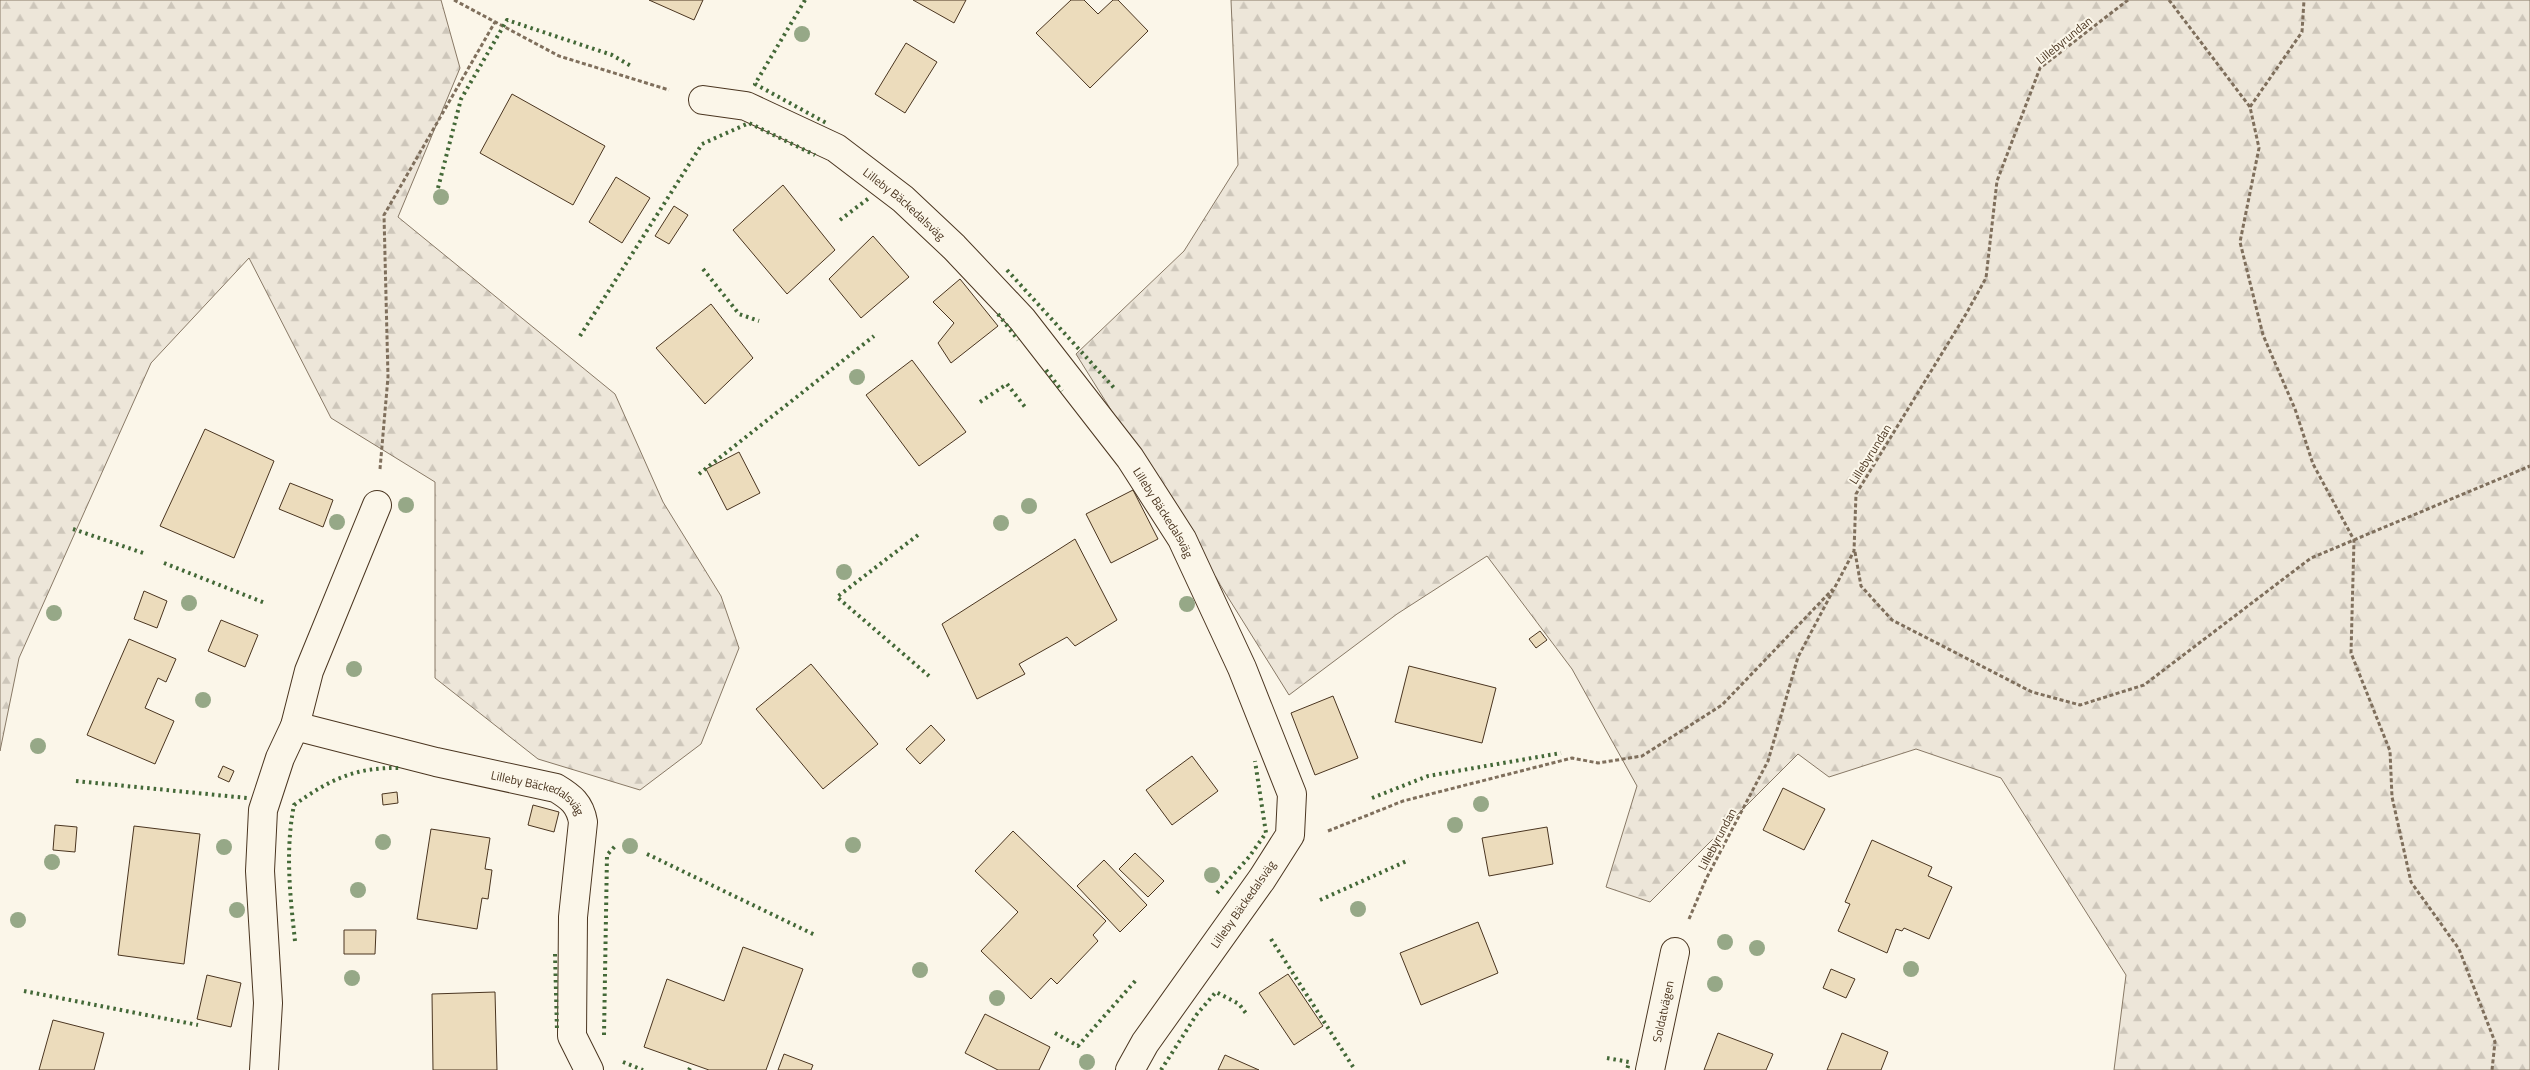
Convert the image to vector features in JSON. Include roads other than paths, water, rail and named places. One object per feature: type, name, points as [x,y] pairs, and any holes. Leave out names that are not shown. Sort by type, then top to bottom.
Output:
[{"type":"street","name":"Lilleby Bäckedalsväg","points":[[703,100],[746,106],[836,148],[903,199],[954,248],[1022,320],[1087,399],[1130,458],[1182,539],[1242,668],[1292,794],[1290,835],[1262,879],[1145,1043],[1130,1070]]},
{"type":"street","points":[[264,1070],[268,1002],[260,870],[263,810],[280,758],[295,726],[309,671],[378,505]]},
{"type":"street","name":"Lilleby Bäckedalsväg","points":[[295,726],[436,762],[556,788],[572,798],[581,810],[583,822],[573,917],[572,1036],[589,1070]]},
{"type":"street","name":"Soldatvägen","points":[[1650,1070],[1675,952]]}]
